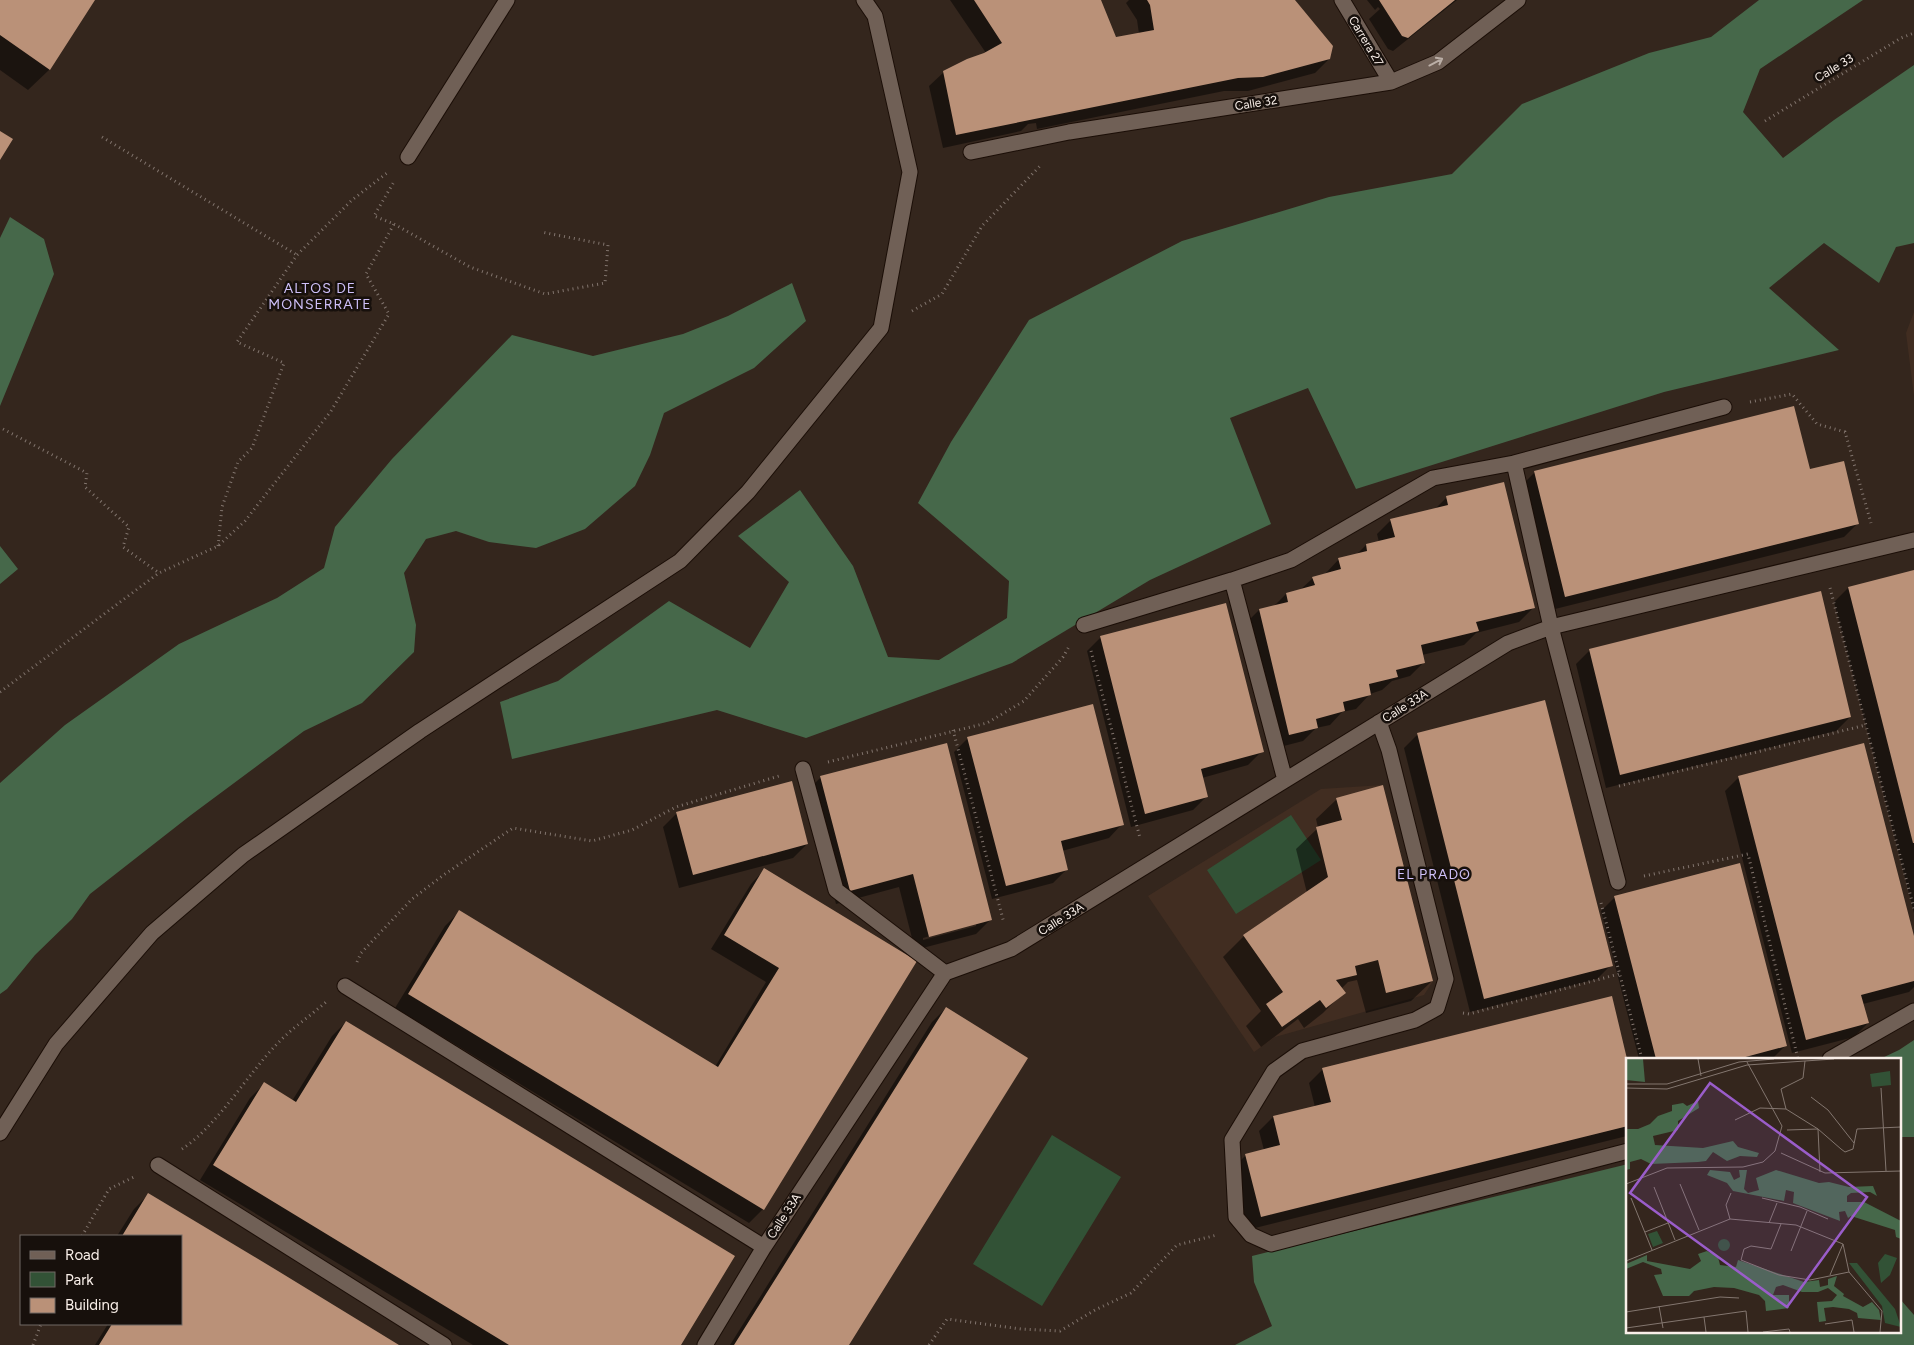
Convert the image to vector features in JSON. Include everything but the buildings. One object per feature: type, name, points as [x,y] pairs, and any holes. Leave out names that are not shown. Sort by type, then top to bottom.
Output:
[{"type":"street","points":[[408,158],[506,0]]},
{"type":"street","points":[[0,1133],[56,1044],[152,933],[243,855],[420,731],[680,561],[748,492],[881,328],[910,172],[875,16],[864,0]]},
{"type":"street","name":"Carrera 27","points":[[1342,0],[1391,82]]},
{"type":"street","name":"Calle 32","points":[[971,152],[1069,132],[1391,82],[1438,62],[1518,0]]},
{"type":"street","points":[[1084,625],[1291,560],[1433,478],[1514,463],[1724,407]]},
{"type":"street","points":[[1514,463],[1551,627],[1618,882]]},
{"type":"street","name":"Calle 33A","points":[[705,1345],[764,1247],[945,973],[1011,949],[1508,643],[1551,627],[1914,540]]},
{"type":"street","points":[[1232,580],[1285,780]]},
{"type":"street","points":[[1379,722],[1389,750],[1446,979],[1438,1008],[1414,1020],[1302,1051],[1274,1071],[1232,1140],[1236,1217],[1251,1236],[1271,1244],[1626,1153]]},
{"type":"street","points":[[803,769],[836,890],[945,973]]},
{"type":"street","points":[[345,986],[764,1247]]},
{"type":"street","points":[[1832,1058],[1914,1011]]},
{"type":"street","points":[[158,1164],[444,1345]]},
{"type":"path","name":"Calle 33","points":[[1765,120],[1901,38],[1914,33]]},
{"type":"path","points":[[881,328],[942,294],[982,226],[1044,163],[1069,132]]},
{"type":"path","points":[[102,137],[297,254]]},
{"type":"path","points":[[408,158],[374,216],[394,224],[470,267],[545,294],[606,283],[608,245],[541,232]]},
{"type":"path","points":[[218,546],[222,507],[238,462],[252,448],[284,363],[238,342],[297,254],[352,200],[408,158]]},
{"type":"path","points":[[0,692],[159,573],[218,546],[245,521],[331,411],[389,314],[366,274],[394,224]]},
{"type":"path","points":[[1724,407],[1792,394],[1817,424],[1845,432],[1878,548]]},
{"type":"path","points":[[3,429],[87,473],[85,487],[130,527],[123,547],[159,573]]},
{"type":"path","points":[[1823,561],[1914,909]]},
{"type":"path","points":[[83,1235],[109,1189],[158,1164],[190,1144],[214,1119],[278,1044],[345,986],[361,953],[412,899],[512,828],[592,841],[632,830],[676,807],[803,769],[986,723],[1024,701],[1063,657],[1084,625]]},
{"type":"path","points":[[1084,625],[1147,866]]},
{"type":"path","points":[[1595,792],[1866,725]]},
{"type":"path","points":[[954,730],[1011,949]]},
{"type":"path","points":[[1642,1058],[1598,888],[1748,854],[1798,1058]]},
{"type":"path","points":[[1438,1008],[1469,1014],[1619,974]]},
{"type":"path","points":[[929,1345],[947,1319],[1021,1329],[1060,1331],[1095,1310],[1132,1293],[1176,1245],[1244,1227]]},
{"type":"path","points":[[33,1345],[41,1325]]},
{"type":"shaded area","points":[[1914,312],[1914,396],[1906,333]]},
{"type":"shaded area","points":[[1383,785],[1433,981],[1424,995],[1275,1037],[1254,1052],[1148,896],[1321,789]]},
{"type":"green space","points":[[1759,0],[1863,0],[1760,69],[1743,112],[1783,158],[1914,65],[1914,243],[1896,247],[1879,283],[1824,243],[1769,288],[1839,350],[1664,392],[1356,489],[1308,388],[1230,418],[1271,524],[1150,580],[1012,663],[806,738],[717,710],[512,759],[500,702],[558,681],[669,601],[750,648],[789,582],[738,536],[800,490],[853,566],[888,657],[939,660],[1007,618],[1009,581],[918,503],[951,442],[1029,320],[1182,241],[1329,197],[1452,174],[1522,104],[1649,53],[1711,37]]},
{"type":"green space","points":[[10,217],[44,239],[54,274],[0,406],[0,238]]},
{"type":"green space","points":[[792,283],[806,321],[754,368],[664,413],[650,455],[635,486],[585,529],[536,548],[489,542],[456,531],[426,539],[404,573],[416,625],[414,652],[362,703],[304,731],[191,815],[90,894],[72,919],[35,955],[7,989],[0,994],[0,783],[65,725],[179,644],[277,598],[324,568],[335,527],[392,459],[512,335],[593,356],[683,334],[728,316]]},
{"type":"green space","points":[[0,546],[18,569],[0,584]]},
{"type":"green space","points":[[1291,815],[1321,860],[1236,914],[1207,870]]},
{"type":"green space","points":[[1914,1040],[1914,1137],[1902,1137],[1902,1058],[1882,1058]]},
{"type":"green space","points":[[1052,1135],[1121,1177],[1042,1306],[973,1264]]},
{"type":"green space","points":[[1626,1164],[1626,1332],[1734,1332],[1735,1334],[1738,1332],[1902,1332],[1902,1301],[1914,1315],[1914,1345],[1235,1345],[1272,1326],[1254,1282],[1252,1256]]},
{"type":"district","name":"ALTOS DE MONSERRATE","points":[[320,296]]},
{"type":"district","name":"EL PRADO","points":[[1434,874]]}]
